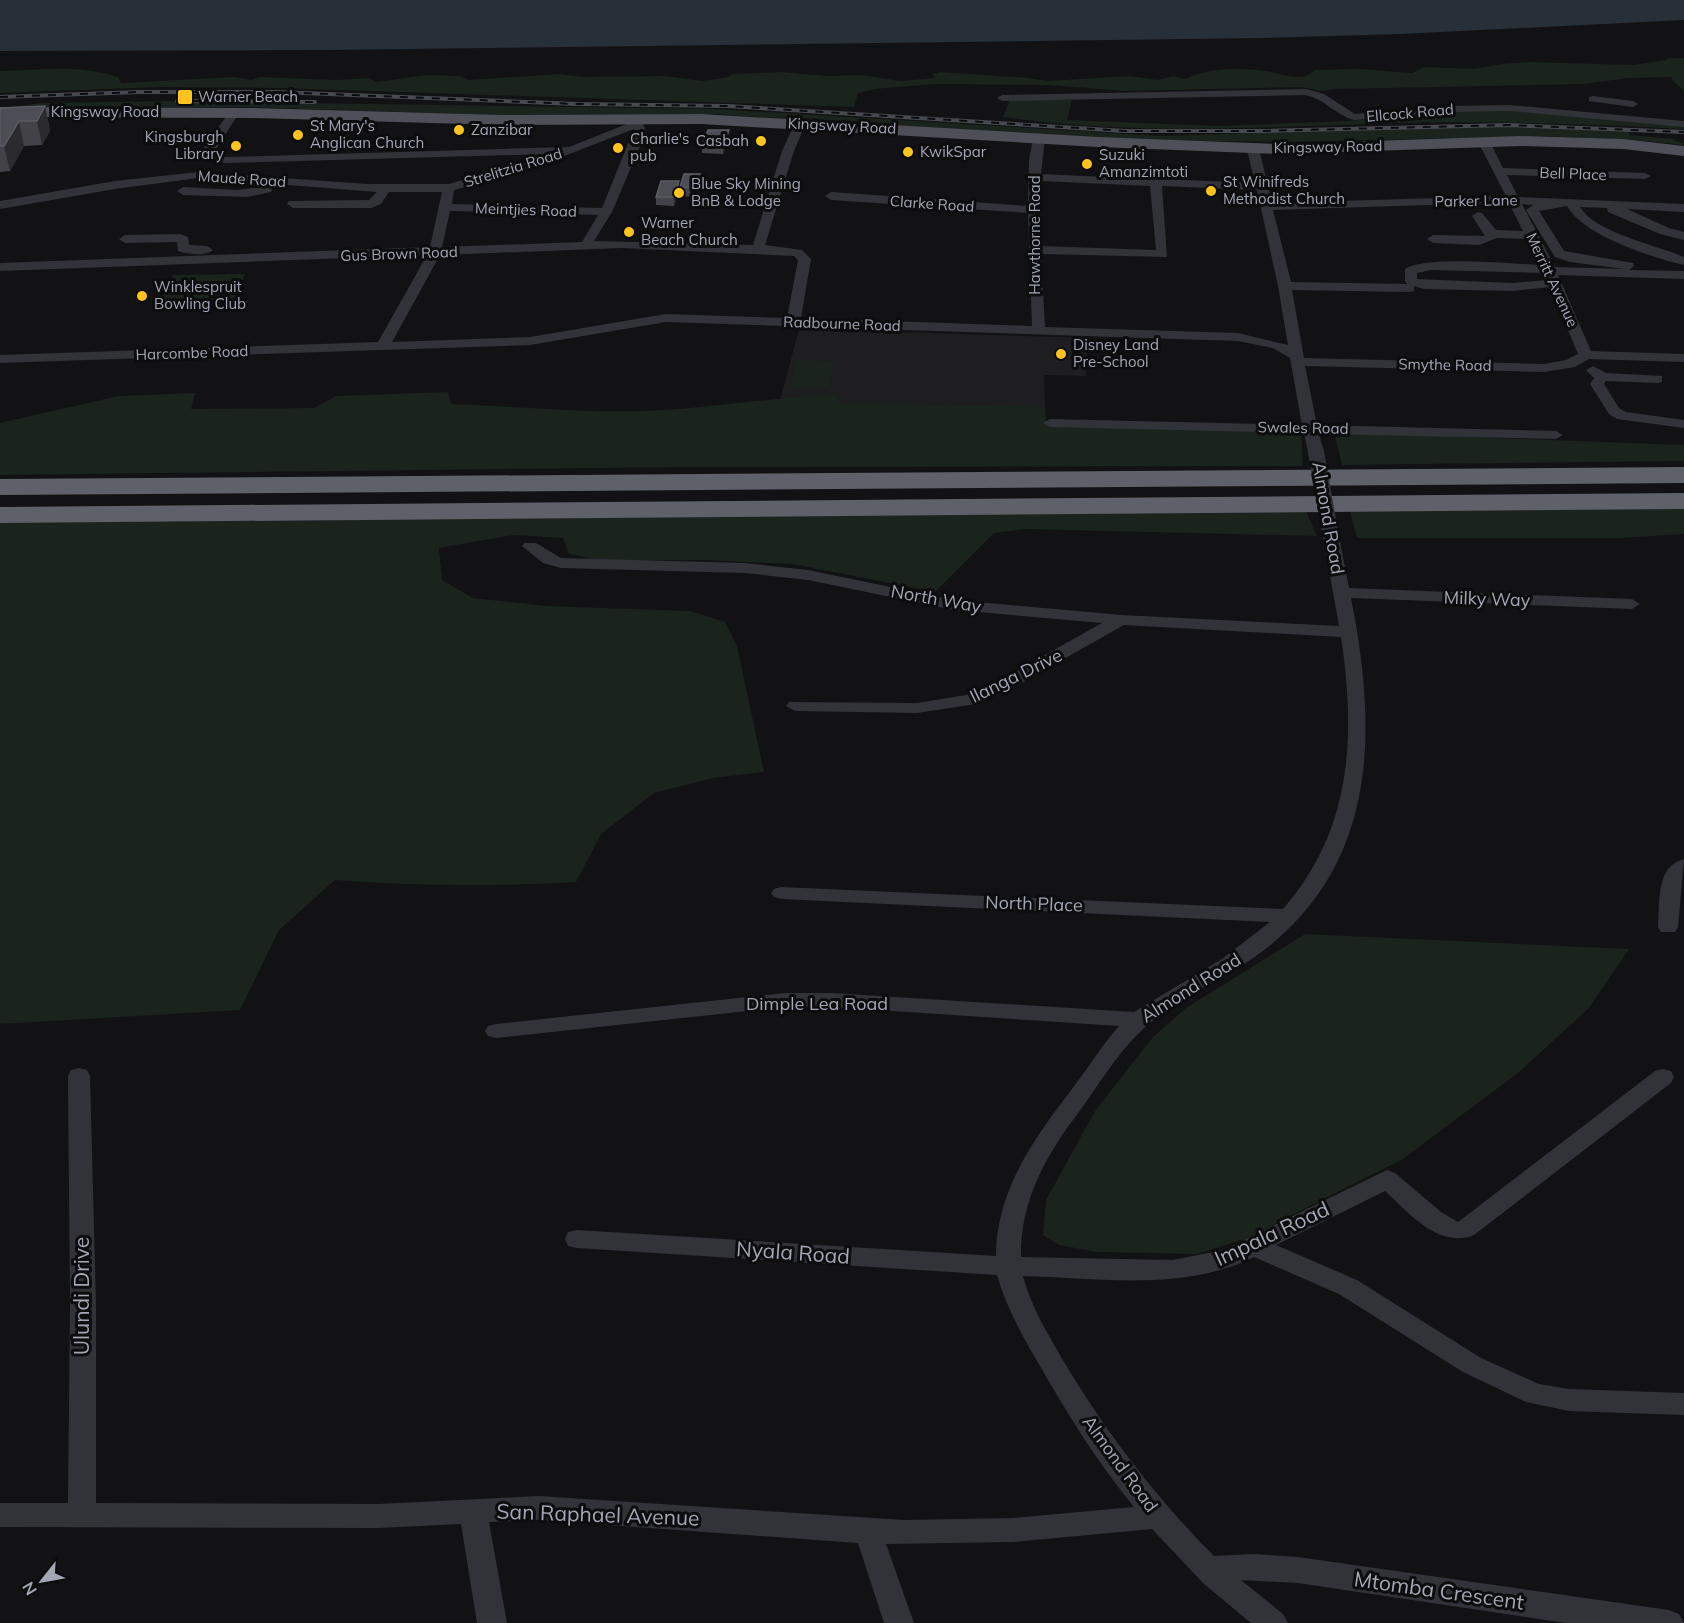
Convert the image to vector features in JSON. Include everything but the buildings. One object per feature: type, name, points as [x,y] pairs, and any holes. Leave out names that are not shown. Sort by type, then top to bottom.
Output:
[{"type":"highway","points":[[0,487],[1684,475]]},
{"type":"highway","points":[[0,515],[1684,501]]},
{"type":"main road","name":"Kingsway Road","points":[[0,112],[234,113],[503,120],[800,123],[1039,139],[1249,147],[1329,148],[1568,141],[1684,151]]},
{"type":"street","name":"Ellcock Road","points":[[1002,98],[1306,92],[1326,97],[1340,111],[1354,117],[1448,109],[1498,108],[1684,124]]},
{"type":"street","points":[[1593,99],[1606,101],[1633,98],[1632,118]]},
{"type":"street","points":[[234,113],[207,156],[226,160],[571,150]]},
{"type":"street","points":[[586,245],[606,212],[640,132],[637,122]]},
{"type":"street","name":"Strelitzia Road","points":[[383,346],[435,252],[447,207],[449,188],[529,166],[637,122]]},
{"type":"street","points":[[758,248],[788,152],[800,123]]},
{"type":"street","name":"Hawthorne Road","points":[[1039,139],[1034,210],[1039,331]]},
{"type":"street","name":"Merritt Avenue","points":[[1484,142],[1502,171],[1513,200],[1551,274],[1582,358]]},
{"type":"street","name":"Almond Road","points":[[1249,147],[1254,153],[1263,187],[1285,286],[1342,594],[1358,749],[1350,796],[1341,832],[1331,854],[1287,916],[1267,938],[1241,957],[1138,1020],[1065,1113],[1034,1159],[1020,1186],[1011,1221],[1008,1266],[1024,1315],[1069,1394],[1158,1516],[1208,1569],[1273,1623]]},
{"type":"street","name":"Bell Place","points":[[1502,171],[1645,176]]},
{"type":"street","name":"Maude Road","points":[[0,203],[190,176],[385,189],[449,188]]},
{"type":"street","points":[[1035,177],[1155,180],[1263,187]]},
{"type":"street","points":[[166,184],[219,180],[271,182],[267,189],[258,191],[228,194],[212,190],[183,191]]},
{"type":"street","points":[[1034,250],[1163,254],[1155,180]]},
{"type":"street","points":[[293,204],[371,204],[377,201],[385,189]]},
{"type":"street","name":"Clarke Road","points":[[831,196],[1034,210]]},
{"type":"street","name":"Parker Lane","points":[[1268,207],[1513,200],[1572,205],[1684,207]]},
{"type":"street","points":[[1572,205],[1588,221],[1613,236],[1684,261]]},
{"type":"street","points":[[1628,266],[1570,258],[1556,251],[1533,208],[1572,205],[1620,210],[1659,231],[1684,236]]},
{"type":"street","name":"Meintjies Road","points":[[447,207],[606,212]]},
{"type":"street","points":[[1478,216],[1492,234]]},
{"type":"street","points":[[1492,234],[1532,235]]},
{"type":"street","points":[[1433,239],[1479,241],[1491,238],[1492,234]]},
{"type":"street","points":[[125,239],[180,238],[184,240],[182,248],[189,250],[246,250],[239,259]]},
{"type":"street","name":"Gus Brown Road","points":[[0,267],[586,245],[758,248],[798,253],[803,256],[805,264],[793,323]]},
{"type":"street","points":[[1551,274],[1513,287],[1424,285],[1411,281],[1410,272],[1416,268],[1431,266],[1551,274],[1684,275]]},
{"type":"street","points":[[1285,286],[1409,288]]},
{"type":"street","name":"Radbourne Road","points":[[383,346],[530,340],[666,318],[1251,338],[1277,345],[1299,360]]},
{"type":"street","points":[[1251,338],[1294,335]]},
{"type":"street","name":"Harcombe Road","points":[[0,359],[383,346]]},
{"type":"street","points":[[1582,358],[1602,377],[1657,379]]},
{"type":"street","name":"Smythe Road","points":[[1299,360],[1544,368],[1582,358],[1684,358]]},
{"type":"street","points":[[1602,377],[1597,384],[1617,414],[1635,419],[1684,424]]},
{"type":"street","name":"Swales Road","points":[[1050,423],[1556,435]]},
{"type":"street","name":"North Way","points":[[530,546],[549,560],[561,563],[720,566],[771,570],[954,605],[1121,620],[1347,632]]},
{"type":"street","name":"Milky Way","points":[[1342,594],[1632,604]]},
{"type":"street","name":"Ilanga Drive","points":[[795,706],[917,708],[970,700],[1000,687],[1121,620]]},
{"type":"street","points":[[1668,927],[1672,878],[1684,865]]},
{"type":"street","name":"North Place","points":[[781,893],[1287,916]]},
{"type":"street","name":"Dimple Lea Road","points":[[496,1031],[785,1000],[832,1000],[1138,1020]]},
{"type":"street","name":"Ulundi Drive","points":[[79,1076],[83,1305],[82,1516]]},
{"type":"street","name":"Impala Road","points":[[1008,1266],[1173,1269],[1214,1263],[1387,1179],[1449,1229],[1459,1231],[1468,1228],[1663,1077]]},
{"type":"street","name":"Nyala Road","points":[[577,1239],[1008,1266]]},
{"type":"street","points":[[1253,1246],[1348,1287],[1472,1365],[1535,1394],[1569,1400],[1684,1404]]},
{"type":"street","name":"San Raphael Avenue","points":[[0,1515],[378,1516],[539,1508],[867,1532],[1007,1532],[1158,1516]]},
{"type":"street","points":[[473,1511],[492,1623]]},
{"type":"street","points":[[867,1532],[899,1623]]},
{"type":"street","name":"Mtomba Crescent","points":[[1208,1569],[1272,1567],[1298,1570],[1614,1617],[1669,1623]]},
{"type":"shaded area","points":[[0,0],[1684,0],[1684,20],[1401,34],[1264,38],[326,50],[0,51]]},
{"type":"shaded area","points":[[1668,58],[1684,58],[1684,91],[1672,80],[1672,77],[1628,78],[1584,84],[1321,91],[1301,87],[1124,91],[1050,85],[936,84],[875,89],[858,93],[854,107],[278,88],[162,87],[0,93],[0,71],[45,69],[89,70],[118,77],[121,83],[234,77],[251,80],[260,77],[336,80],[369,78],[377,82],[426,75],[460,76],[469,80],[559,74],[583,77],[665,76],[702,81],[728,77],[732,74],[782,72],[825,76],[862,75],[900,81],[935,78],[932,74],[940,72],[1047,81],[1129,76],[1158,80],[1173,76],[1186,79],[1214,70],[1236,69],[1266,71],[1297,77],[1315,70],[1359,69],[1412,73],[1425,67],[1474,69],[1531,62],[1633,65]]},
{"type":"shaded area","points":[[1010,99],[1072,100],[1067,120],[1219,126],[1346,121],[1486,109],[1684,125],[1684,129],[1470,122],[1200,129],[1102,127],[1003,117]]},
{"type":"shaded area","points":[[170,101],[716,109],[1161,136],[1428,127],[1548,126],[1629,130],[1629,135],[1676,139],[1675,141],[1684,143],[1684,145],[1634,140],[1543,136],[1295,142],[1201,141],[1077,137],[713,114],[498,115],[244,107],[0,108],[42,103]]},
{"type":"shaded area","points":[[245,274],[233,302],[159,303],[173,275]]},
{"type":"shaded area","points":[[799,329],[1087,338],[1086,376],[1044,375],[1046,425],[778,430],[781,397]]},
{"type":"shaded area","points":[[797,360],[834,361],[829,387],[791,387]]},
{"type":"shaded area","points":[[448,392],[451,404],[593,411],[665,410],[836,395],[838,403],[1045,407],[1046,425],[1301,433],[1303,466],[688,467],[0,475],[0,423],[118,396],[195,393],[191,409],[314,408],[336,396]]},
{"type":"shaded area","points":[[1334,432],[1684,445],[1684,461],[1342,465]]},
{"type":"shaded area","points":[[1684,507],[1684,534],[1620,538],[1357,538],[1349,508]]},
{"type":"shaded area","points":[[1305,509],[1317,536],[1025,529],[994,533],[935,592],[793,564],[701,560],[599,560],[569,554],[563,538],[513,535],[439,548],[442,580],[473,598],[546,606],[690,611],[725,622],[737,646],[764,772],[713,778],[654,793],[601,834],[576,882],[456,885],[335,880],[279,930],[240,1010],[0,1024],[0,521],[300,521],[463,517]]},
{"type":"shaded area","points":[[1305,934],[1629,949],[1588,1009],[1518,1073],[1403,1159],[1247,1238],[1198,1254],[1097,1252],[1059,1245],[1043,1235],[1046,1200],[1095,1111],[1153,1037],[1186,1008]]},
{"type":"railway","points":[[0,97],[139,92],[277,92],[577,104],[727,106],[1125,131],[1261,131],[1508,125],[1684,132]]},
{"type":"railway","points":[[177,101],[315,102]]},
{"type":"place","name":"Warner Beach","points":[[185,97]]},
{"type":"place","name":"Zanzibar","points":[[459,130]]},
{"type":"place","name":"St Mary's Anglican Church","points":[[298,135]]},
{"type":"place","name":"Casbah","points":[[761,141]]},
{"type":"place","name":"Kingsburgh Library","points":[[236,146]]},
{"type":"place","name":"Charlie's pub","points":[[618,148]]},
{"type":"place","name":"KwikSpar","points":[[908,152]]},
{"type":"place","name":"Suzuki Amanzimtoti","points":[[1087,164]]},
{"type":"place","name":"St Winifreds Methodist Church","points":[[1211,191]]},
{"type":"place","name":"Blue Sky Mining BnB & Lodge","points":[[679,193]]},
{"type":"place","name":"Warner Beach Church","points":[[629,232]]},
{"type":"place","name":"Winklespruit Bowling Club","points":[[142,296]]},
{"type":"place","name":"Disney Land Pre-School","points":[[1061,354]]}]
